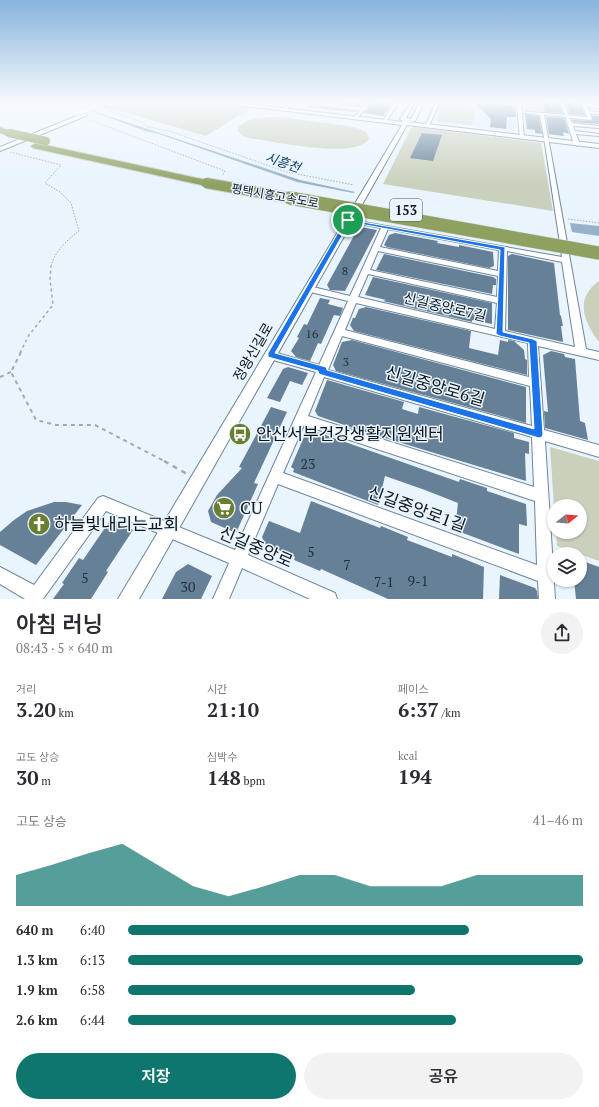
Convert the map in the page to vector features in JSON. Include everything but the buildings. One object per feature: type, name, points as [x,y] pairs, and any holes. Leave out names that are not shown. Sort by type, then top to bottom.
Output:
[{"type":"highway","name":"평택시흥고속도로","points":[[4,132],[214,179],[599,243]]},
{"type":"highway","name":"평택시흥고속도로","points":[[0,137],[36,146],[599,253]]},
{"type":"street","points":[[0,144],[39,130]]},
{"type":"street","points":[[0,150],[46,130]]},
{"type":"street","name":"정왕신길로","points":[[128,599],[401,130]]},
{"type":"street","points":[[470,130],[599,145]]},
{"type":"street","points":[[521,130],[522,136]]},
{"type":"street","points":[[545,130],[582,352]]},
{"type":"street","points":[[577,142],[573,132],[599,135]]},
{"type":"street","points":[[348,220],[566,260]]},
{"type":"street","points":[[221,599],[323,371],[385,227]]},
{"type":"street","points":[[375,248],[502,274]]},
{"type":"street","points":[[500,334],[503,248]]},
{"type":"street","points":[[365,271],[502,301]]},
{"type":"street","name":"신길중앙로7길","points":[[309,289],[599,356]]},
{"type":"street","points":[[340,332],[536,383]]},
{"type":"street","points":[[533,341],[547,599]]},
{"type":"street","name":"신길중앙로6길","points":[[270,355],[599,451]]},
{"type":"street","points":[[301,419],[541,496]]},
{"type":"street","name":"신길중앙로1길","points":[[276,477],[545,576]]},
{"type":"street","name":"신길중앙로","points":[[35,597],[103,503],[239,559],[329,599]]},
{"type":"street","points":[[0,575],[35,597]]},
{"type":"path","points":[[119,130],[225,171],[214,179]]},
{"type":"path","points":[[164,130],[287,172],[354,185]]},
{"type":"path","points":[[0,377],[11,372],[29,335],[53,305],[50,270],[51,262],[68,239],[79,232],[71,203],[60,192],[45,183],[61,165],[8,152]]},
{"type":"path","points":[[564,218],[599,223]]},
{"type":"path","points":[[11,372],[36,420],[56,425],[95,425],[130,442],[198,480]]},
{"type":"green space","points":[[185,130],[216,130],[206,136]]},
{"type":"green space","points":[[237,130],[361,130],[366,132],[369,139],[361,145],[348,148],[313,148],[249,138],[243,136]]},
{"type":"green space","points":[[410,130],[437,130],[541,143],[553,211],[383,184]]},
{"type":"green space","points":[[599,281],[599,342],[589,327],[584,311],[584,303],[586,295]]},
{"type":"green space","points":[[550,447],[599,461],[599,561],[587,557],[587,547],[557,546],[556,539],[587,539],[587,499],[554,499]]},
{"type":"shaded area","points":[[142,130],[151,130],[300,180],[355,192],[353,193],[297,182],[159,134]]},
{"type":"shaded area","points":[[570,223],[599,226],[599,236],[572,232]]},
{"type":"place","name":"안산서부건강생활지원센터","points":[[240,434]]},
{"type":"place","name":"CU","points":[[224,508]]},
{"type":"place","name":"하늘빛내리는교회","points":[[39,524]]},
{"type":"route","points":[[348,220],[503,248],[500,334],[533,341],[539,434],[322,372],[323,370],[270,355],[348,220]]},
{"type":"water label","name":"시흥천","points":[[283,162]]}]
